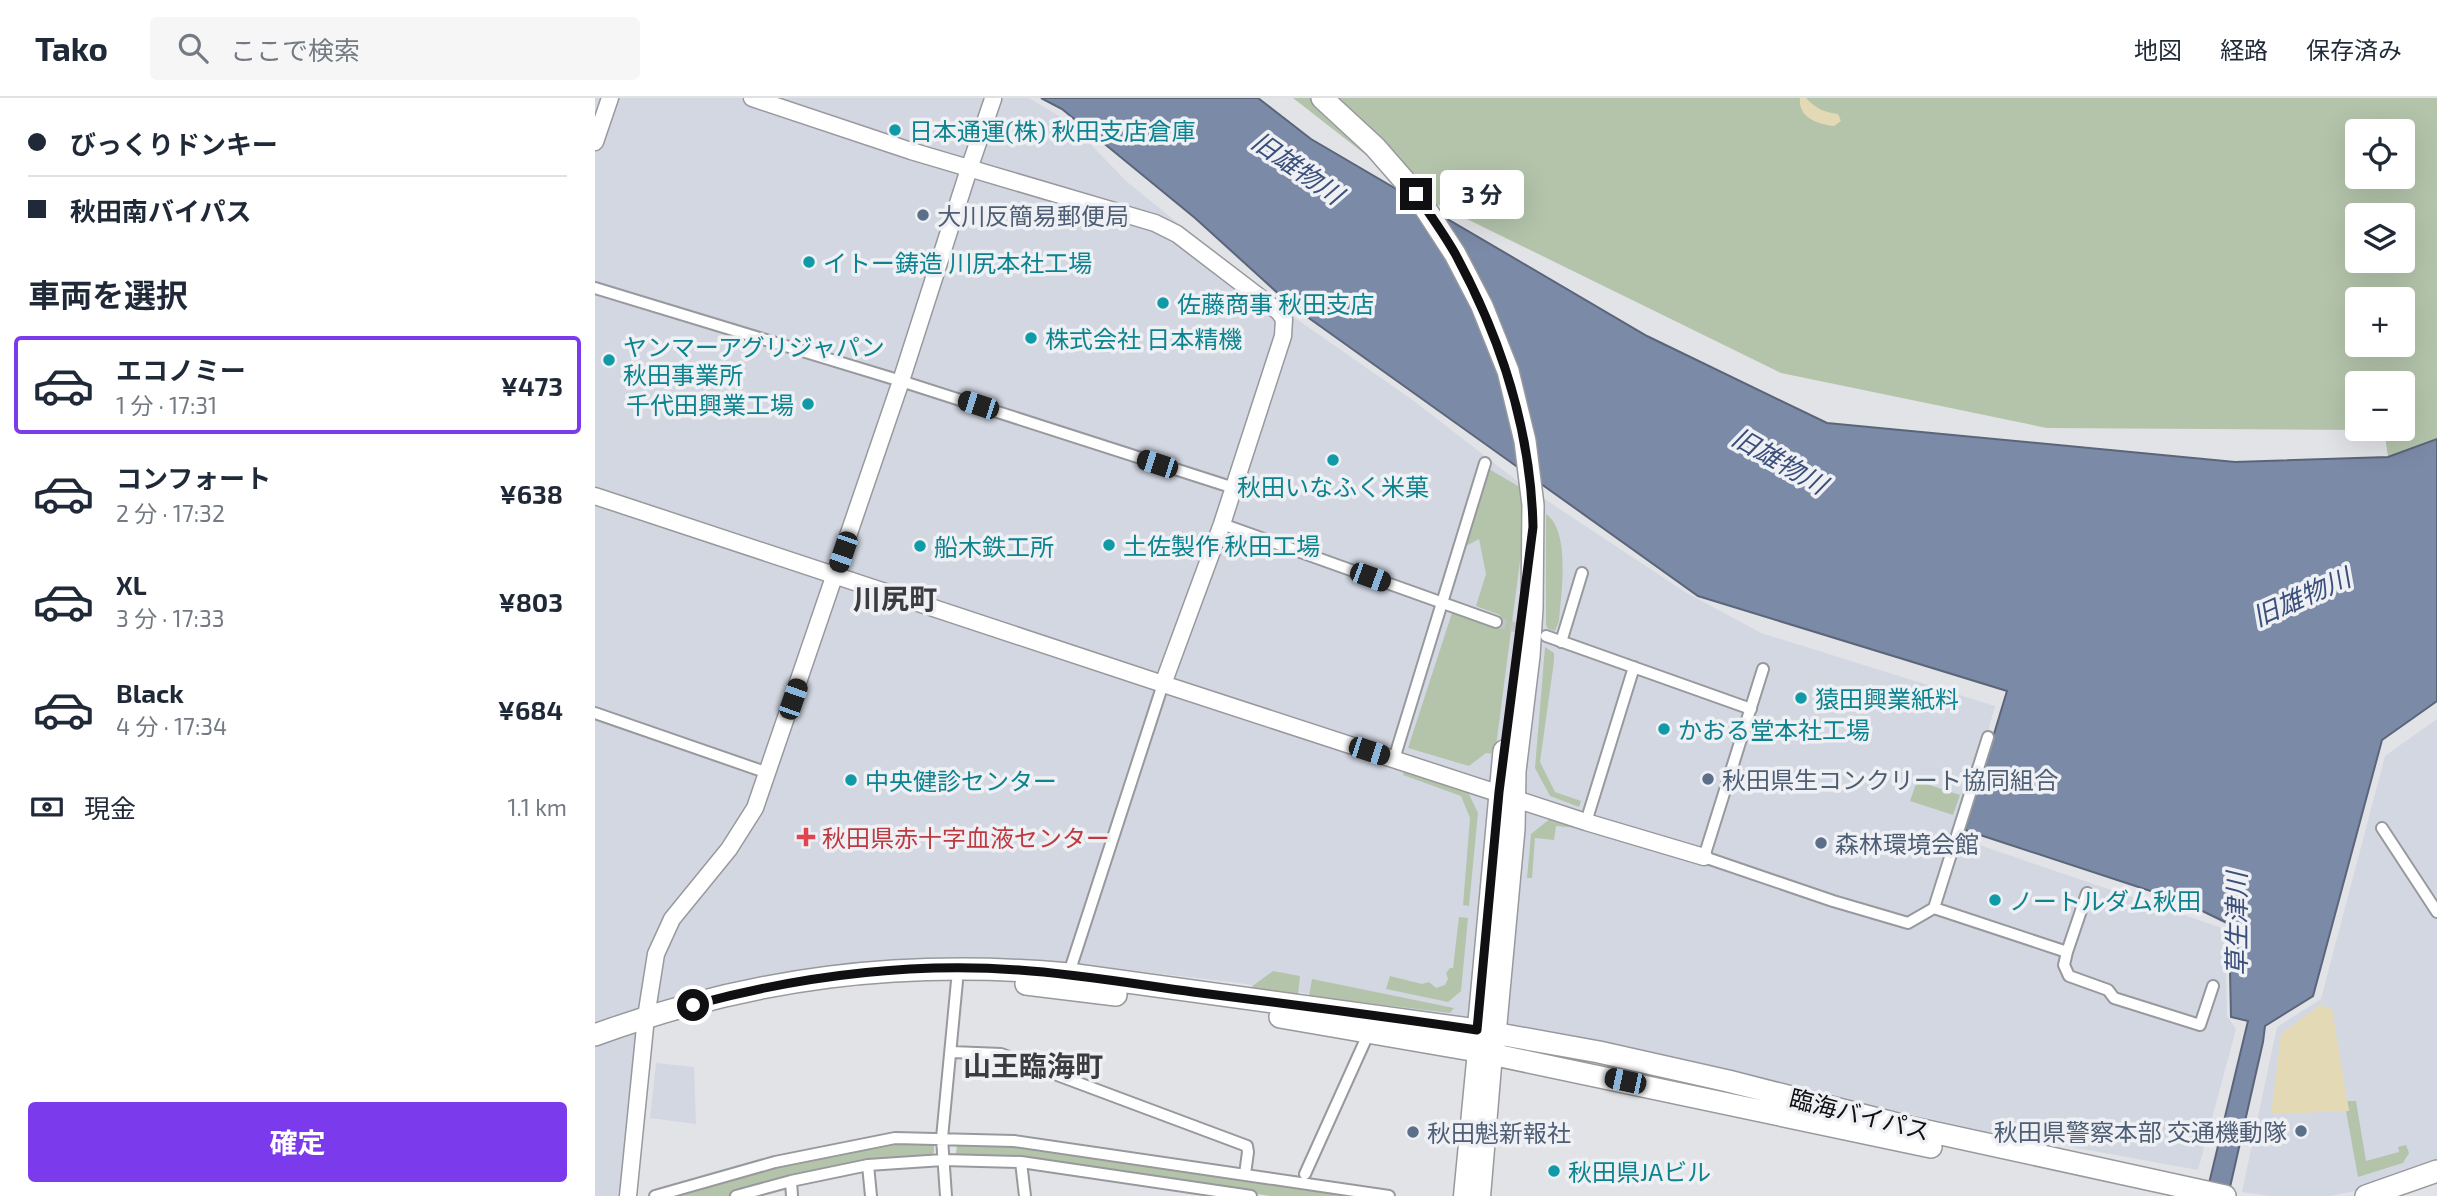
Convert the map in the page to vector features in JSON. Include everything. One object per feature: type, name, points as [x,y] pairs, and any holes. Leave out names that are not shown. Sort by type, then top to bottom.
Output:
[{"type":"highway","points":[[1322,98],[1375,147],[1416,194],[1455,254],[1482,306],[1508,371],[1525,441],[1533,516],[1486,1042]]},
{"type":"highway","points":[[595,1050],[645,1025],[758,988],[836,975],[943,968],[1019,970],[1067,982],[1242,1011],[1370,1030],[1486,1042]]},
{"type":"highway","points":[[595,1035],[799,994],[879,984],[957,981],[1026,984],[1067,982],[1486,1042]]},
{"type":"highway","name":"臨海バイパス","points":[[1486,1042],[1599,1052],[1728,1081],[1909,1128],[2224,1196]]},
{"type":"highway","name":"臨海バイパス","points":[[1486,1042],[2159,1196]]},
{"type":"highway","points":[[2366,1196],[2437,1171]]},
{"type":"highway","points":[[2408,1196],[2437,1185]]},
{"type":"main road","points":[[1463,1196],[1486,1042]]},
{"type":"main road","points":[[1481,1196],[1486,1042]]},
{"type":"street","points":[[595,142],[610,98]]},
{"type":"street","points":[[752,98],[969,169],[1166,227],[1279,312],[1284,319],[1283,336],[1234,488],[1163,684],[1067,982]]},
{"type":"street","points":[[628,1196],[645,1025],[656,954],[672,919],[735,841],[755,808],[901,380],[993,99]]},
{"type":"street","points":[[595,288],[901,380],[1234,488]]},
{"type":"street","points":[[1394,759],[1485,463]]},
{"type":"street","points":[[595,496],[1586,822],[1908,923],[1934,908],[1987,737]]},
{"type":"street","points":[[1222,524],[1496,622]]},
{"type":"street","points":[[1561,642],[1582,573]]},
{"type":"street","points":[[1546,636],[1751,709]]},
{"type":"street","points":[[1586,822],[1634,667]]},
{"type":"street","points":[[1704,857],[1763,669]]},
{"type":"street","points":[[595,713],[768,773]]},
{"type":"street","points":[[2382,828],[2437,912]]},
{"type":"street","points":[[2087,893],[2064,965],[2069,976],[2108,990],[2114,998],[2200,1025],[2213,986]]},
{"type":"street","points":[[1934,908],[2067,952]]},
{"type":"street","points":[[946,1196],[941,1139],[957,981]]},
{"type":"street","points":[[1305,1174],[1370,1030]]},
{"type":"street","points":[[951,1052],[1002,1054],[1247,1146],[1245,1174]]},
{"type":"street","points":[[655,1196],[775,1162],[895,1139],[1014,1141],[1389,1196]]},
{"type":"street","points":[[736,1196],[868,1165],[943,1160],[1021,1162],[1251,1196]]},
{"type":"street","points":[[1021,1162],[1025,1196]]},
{"type":"street","points":[[868,1165],[871,1196]]},
{"type":"street","points":[[791,1181],[792,1196]]},
{"type":"shaded area","points":[[595,98],[1029,98],[1069,122],[1126,181],[1295,318],[1414,401],[1516,480],[1685,592],[1761,633],[1995,706],[1959,838],[2225,929],[2227,1016],[2236,1029],[2198,1170],[1984,1131],[1659,1057],[1455,1016],[1239,983],[1062,962],[932,960],[643,1013],[626,1196],[595,1196]]},
{"type":"shaded area","points":[[2437,719],[2437,1163],[2361,1190],[2329,1196],[2271,1196],[2242,1192],[2277,1027],[2321,999],[2385,756]]},
{"type":"shaded area","points":[[656,1063],[694,1067],[696,1124],[650,1118]]},
{"type":"green space","points":[[1293,98],[2437,98],[2437,439],[2388,457],[2386,441],[2415,441],[2415,371],[2345,371],[2345,430],[2047,428],[1781,373],[1416,194]]},
{"type":"green space","points":[[1489,469],[1523,489],[1526,515],[1495,754],[1486,753],[1469,766],[1408,748],[1452,613],[1497,629],[1500,615],[1476,606],[1486,574],[1479,539],[1466,546]]},
{"type":"green space","points":[[1546,514],[1554,522],[1562,548],[1559,621],[1555,631],[1548,629],[1546,625]]},
{"type":"green space","points":[[1545,647],[1554,653],[1554,661],[1540,762],[1555,792],[1581,801],[1579,807],[1550,796],[1535,768]]},
{"type":"green space","points":[[1404,770],[1468,792],[1478,813],[1469,906],[1463,905],[1470,818],[1461,796],[1403,775]]},
{"type":"green space","points":[[1917,781],[1960,795],[1953,815],[1910,801]]},
{"type":"green space","points":[[1551,818],[1589,829],[1556,826],[1554,840],[1535,838],[1532,878],[1527,878],[1531,834]]},
{"type":"green space","points":[[1459,917],[1468,918],[1461,991],[1448,1002],[1386,989],[1390,976],[1422,984],[1429,982],[1436,988],[1445,985],[1448,979],[1446,973],[1453,968]]},
{"type":"green space","points":[[1273,971],[1300,976],[1298,995],[1247,990]]},
{"type":"green space","points":[[1312,979],[1454,1008],[1450,1013],[1309,996]]},
{"type":"green space","points":[[2347,1101],[2356,1101],[2366,1161],[2399,1152],[2398,1147],[2406,1145],[2409,1153],[2403,1163],[2358,1177],[2346,1111],[2349,1110]]},
{"type":"green space","points":[[927,1140],[934,1146],[930,1157],[733,1196],[667,1196],[719,1179],[895,1141]]},
{"type":"green space","points":[[1014,1143],[1371,1196],[1270,1196],[1115,1172],[963,1158],[956,1154],[957,1144]]},
{"type":"sand","points":[[1800,98],[1806,98],[1821,109],[1838,114],[1841,121],[1834,126],[1810,119],[1802,111]]},
{"type":"sand","points":[[2320,1005],[2332,1009],[2349,1111],[2271,1114],[2281,1034]]},
{"type":"water","points":[[1041,98],[1258,98],[1311,139],[1647,336],[1827,423],[2235,462],[2388,457],[2437,439],[2437,701],[2382,740],[2313,996],[2265,1026],[2228,1196],[2206,1196],[2248,1021],[2231,1017],[2229,924],[2184,902],[1965,830],[2007,691],[1698,596],[1292,306],[1195,218],[1062,109]]},
{"type":"tunnel","points":[[1496,622],[1534,632]]},
{"type":"place","name":"日本通運(株) 秋田支店倉庫","points":[[895,130]]},
{"type":"place","name":"大川反簡易郵便局","points":[[923,215]]},
{"type":"place","name":"イトー鋳造 川尻本社工場","points":[[809,262]]},
{"type":"place","name":"佐藤商事 秋田支店","points":[[1163,303]]},
{"type":"place","name":"株式会社 日本精機","points":[[1031,338]]},
{"type":"place","name":"ヤンマーアグリジャパン 秋田事業所","points":[[609,360]]},
{"type":"place","name":"千代田興業工場","points":[[808,404]]},
{"type":"place","name":"秋田いなふく米菓","points":[[1333,460]]},
{"type":"place","name":"土佐製作 秋田工場","points":[[1109,545]]},
{"type":"place","name":"船木鉄工所","points":[[920,546]]},
{"type":"place","name":"猿田興業紙料","points":[[1801,698]]},
{"type":"place","name":"かおる堂本社工場","points":[[1664,729]]},
{"type":"place","name":"秋田県生コンクリート協同組合","points":[[1708,779]]},
{"type":"place","name":"中央健診センター","points":[[851,780]]},
{"type":"place","name":"秋田県赤十字血液センター","points":[[806,837]]},
{"type":"place","name":"森林環境会館","points":[[1821,843]]},
{"type":"place","name":"ノートルダム秋田","points":[[1995,900]]},
{"type":"place","name":"秋田県警察本部 交通機動隊","points":[[2301,1131]]},
{"type":"place","name":"秋田魁新報社","points":[[1413,1132]]},
{"type":"place","name":"秋田県JAビル","points":[[1554,1171]]},
{"type":"district","name":"川尻町","points":[[895,598]]},
{"type":"district","name":"山王臨海町","points":[[1033,1065]]},
{"type":"route","points":[[693,1005],[758,988],[836,975],[905,969],[987,968],[1069,974],[1477,1030],[1499,792],[1533,527],[1533,505],[1525,441],[1508,371],[1482,306],[1455,254],[1416,194]]},
{"type":"water label","name":"旧雄物川","points":[[1298,167]]},
{"type":"water label","name":"旧雄物川","points":[[1780,460]]},
{"type":"water label","name":"旧雄物川","points":[[2301,596]]},
{"type":"water label","name":"草生津川","points":[[2235,924]]}]
